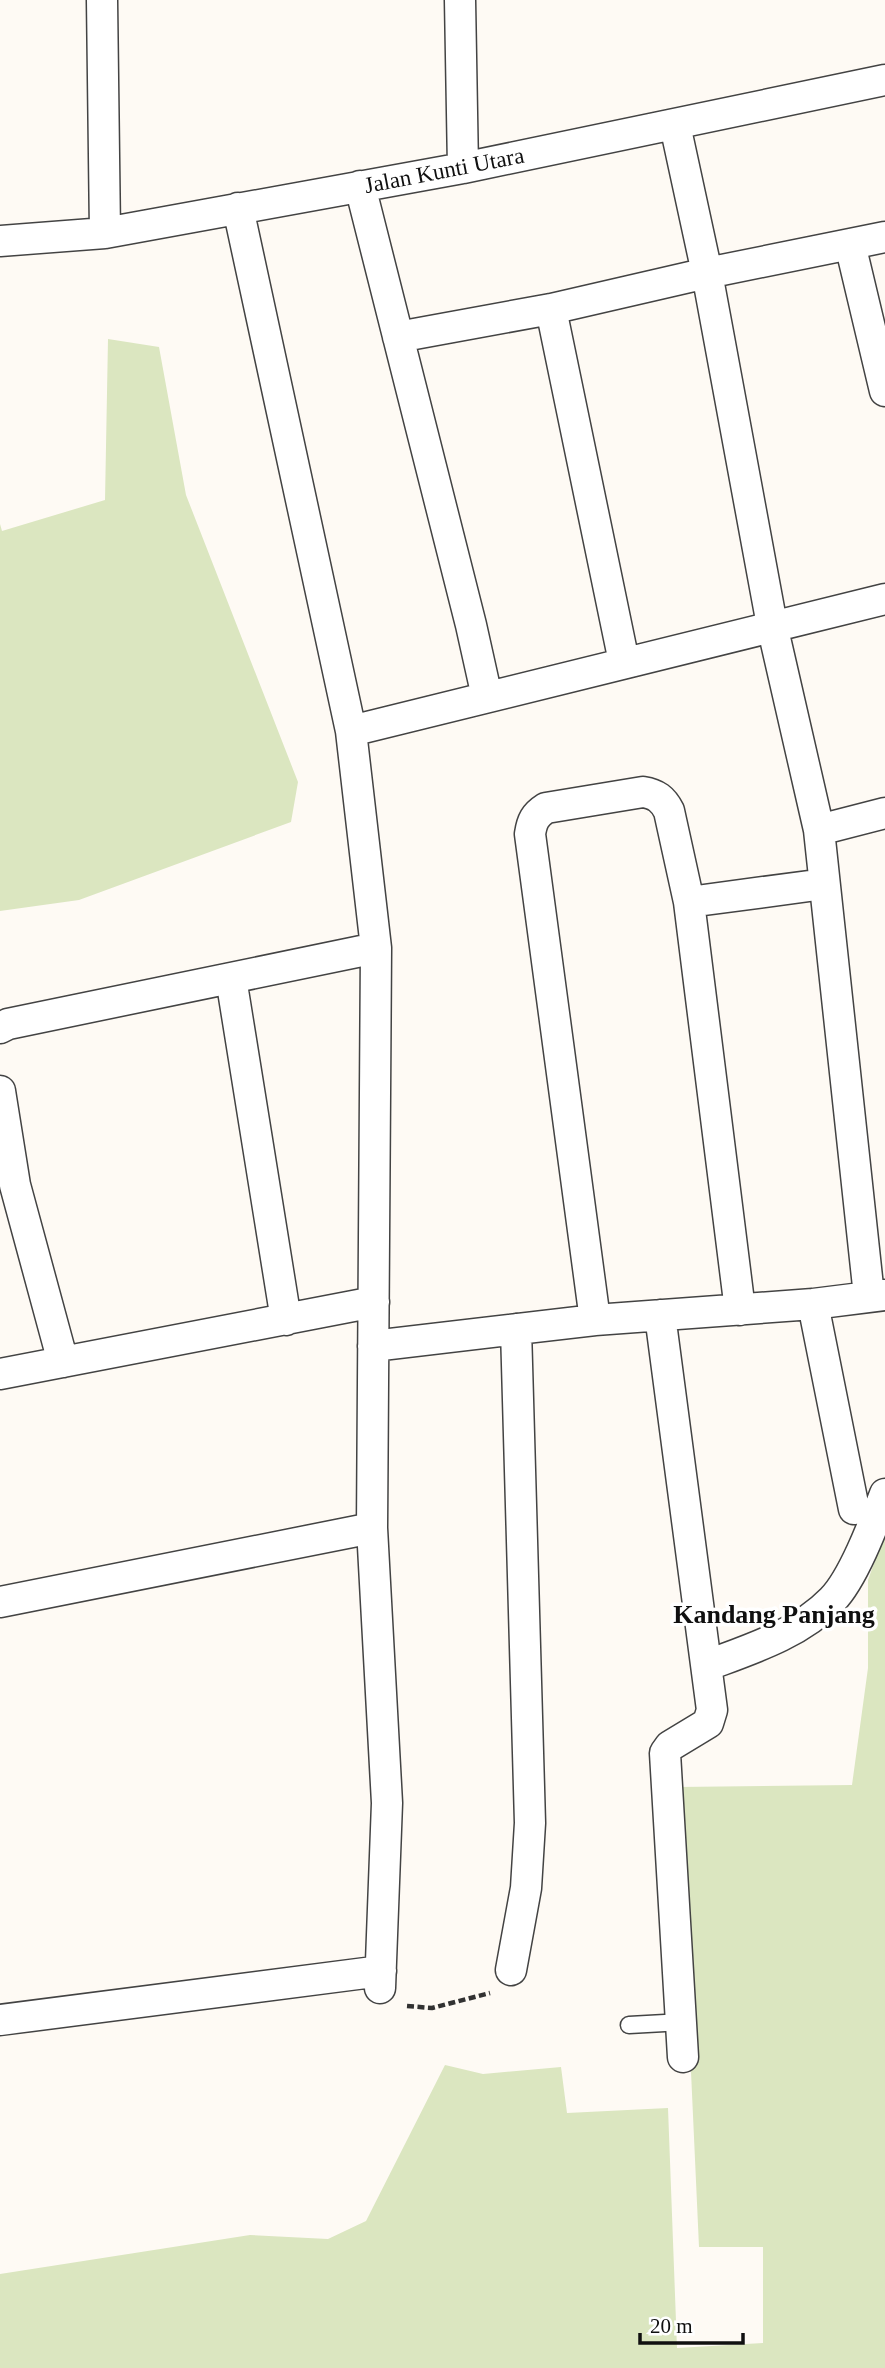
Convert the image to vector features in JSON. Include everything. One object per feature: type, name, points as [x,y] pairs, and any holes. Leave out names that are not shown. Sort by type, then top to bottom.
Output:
[{"type":"street","points":[[102,0],[105,233]]},
{"type":"street","points":[[460,0],[463,167]]},
{"type":"street","name":"Jalan Kunti Utara","points":[[0,241],[105,233],[463,167],[885,80]]},
{"type":"street","points":[[373,1346],[594,1320],[813,1304],[877,1296],[819,831],[772,625],[706,273],[675,125]]},
{"type":"street","points":[[360,186],[487,697]]},
{"type":"street","points":[[0,2020],[381,1979],[387,1803],[372,1528],[376,948],[351,731],[238,208]]},
{"type":"street","points":[[398,337],[551,309],[706,273],[885,237]]},
{"type":"street","points":[[850,244],[885,391]]},
{"type":"street","points":[[551,309],[624,662]]},
{"type":"street","points":[[351,731],[885,598]]},
{"type":"street","points":[[594,1320],[530,835],[532,821],[537,813],[546,808],[643,792],[653,794],[664,802],[669,811],[689,902],[740,1310]]},
{"type":"street","points":[[819,831],[885,813]]},
{"type":"street","points":[[689,902],[824,884]]},
{"type":"street","points":[[0,1028],[8,1024],[376,948]]},
{"type":"street","points":[[231,978],[286,1320]]},
{"type":"street","points":[[0,1091],[8,1187],[62,1362]]},
{"type":"street","points":[[0,1374],[374,1302]]},
{"type":"street","points":[[813,1304],[855,1509]]},
{"type":"street","points":[[660,1315],[712,1710],[708,1723],[670,1746],[665,1753],[683,2057]]},
{"type":"street","points":[[511,1970],[526,1888],[530,1823],[516,1329]]},
{"type":"street","points":[[708,1665],[789,1632],[805,1623],[834,1598],[845,1581],[885,1494]]},
{"type":"street","points":[[0,1602],[372,1528]]},
{"type":"lane","points":[[629,2025],[683,2022]]},
{"type":"path","points":[[381,1979],[386,1999],[397,2005],[432,2008],[487,1995],[502,1986],[511,1970]]},
{"type":"green space","points":[[108,339],[159,347],[186,495],[298,782],[291,822],[79,900],[0,911],[0,524],[2,531],[105,500]]},
{"type":"green space","points":[[885,1533],[885,2368],[0,2368],[0,2274],[250,2235],[328,2239],[366,2221],[445,2065],[483,2074],[561,2067],[567,2113],[668,2108],[677,2348],[763,2343],[763,2247],[699,2247],[678,1787],[852,1785],[868,1668],[868,1580]]},
{"type":"district","name":"Kandang Panjang","points":[[774,1614]]}]
